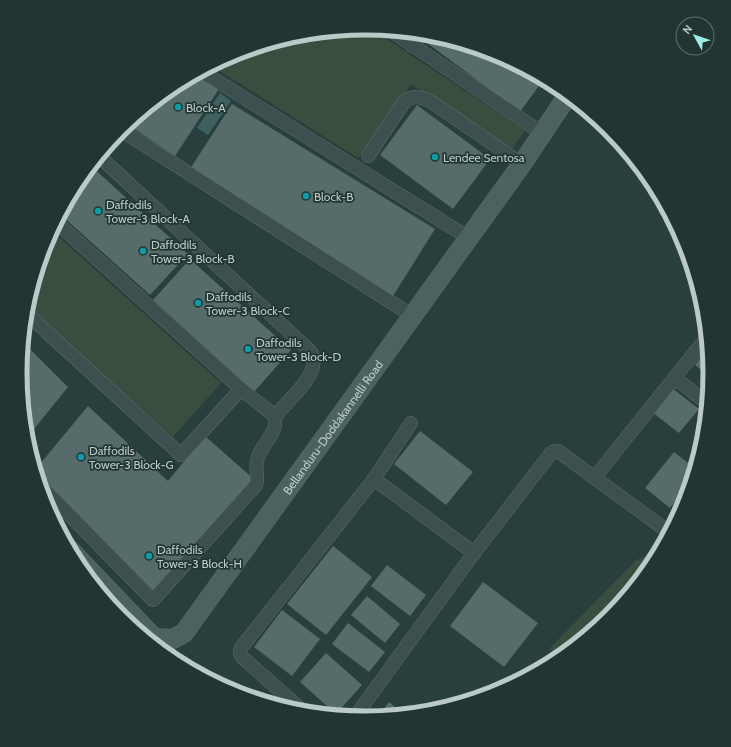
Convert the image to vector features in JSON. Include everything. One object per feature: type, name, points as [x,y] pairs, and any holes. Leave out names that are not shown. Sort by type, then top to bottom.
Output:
[{"type":"street","points":[[400,37],[542,133]]},
{"type":"street","points":[[412,46],[418,39]]},
{"type":"street","points":[[207,75],[332,155],[469,238]]},
{"type":"street","points":[[368,156],[404,102],[408,98],[420,97],[430,101],[522,164]]},
{"type":"street","name":"Bellanduru-Doddakannelli Road","points":[[154,638],[173,639],[184,633],[411,315],[522,164],[565,100]]},
{"type":"street","points":[[127,133],[276,227],[411,315]]},
{"type":"street","points":[[50,495],[153,600],[256,485],[258,478],[257,462],[266,442],[274,431],[275,416],[298,391],[315,366],[315,359],[311,352],[103,160]]},
{"type":"street","points":[[61,226],[241,389],[275,416]]},
{"type":"street","points":[[32,318],[181,454],[241,389]]},
{"type":"street","points":[[595,478],[702,343]]},
{"type":"street","points":[[675,378],[703,400]]},
{"type":"street","points":[[295,704],[242,657],[240,653],[241,648],[374,479],[411,423]]},
{"type":"street","points":[[359,712],[474,553],[552,452],[558,451],[666,530]]},
{"type":"street","points":[[374,479],[474,553]]},
{"type":"street","name":"Bellanduru-Doddakannelli Road","points":[[92,573],[153,637]]},
{"type":"green space","points":[[343,36],[381,36],[525,130],[511,151],[411,84],[358,158],[217,69],[257,53],[299,42]]},
{"type":"green space","points":[[57,235],[221,383],[173,437],[33,312],[45,265]]},
{"type":"green space","points":[[653,552],[634,580],[605,613],[589,628],[555,654],[550,648],[635,561]]},
{"type":"water","points":[[220,93],[231,101],[208,135],[197,128]]},
{"type":"building","points":[[424,40],[474,53],[515,70],[541,84],[520,112]]},
{"type":"building","name":"Block-A","points":[[201,77],[219,89],[175,156],[133,128],[159,105]]},
{"type":"building","name":"Block-B","points":[[232,104],[435,229],[393,296],[190,169]]},
{"type":"building","name":"Lendee Sentosa","points":[[417,105],[490,159],[453,209],[380,155]]},
{"type":"building","points":[[95,170],[188,254],[150,295],[65,218],[72,204]]},
{"type":"building","points":[[190,259],[291,350],[254,392],[153,300]]},
{"type":"building","points":[[28,347],[68,387],[32,431],[28,396]]},
{"type":"building","points":[[703,354],[704,372],[695,365]]},
{"type":"building","points":[[672,388],[699,409],[679,433],[653,413]]},
{"type":"building","name":"Daffodils Tower-3 Block-H","points":[[88,406],[168,481],[205,436],[257,482],[150,598],[50,495],[40,464]]},
{"type":"building","points":[[420,431],[473,472],[446,505],[394,464]]},
{"type":"building","points":[[674,452],[691,465],[682,493],[670,508],[645,488]]},
{"type":"building","points":[[333,546],[372,577],[326,635],[287,604]]},
{"type":"building","points":[[387,565],[426,595],[410,616],[371,586]]},
{"type":"building","points":[[483,582],[538,623],[504,667],[450,626]]},
{"type":"building","points":[[367,596],[400,624],[385,643],[351,615]]},
{"type":"building","points":[[282,610],[320,639],[292,676],[254,647]]},
{"type":"building","points":[[348,623],[385,652],[369,672],[332,644]]},
{"type":"building","points":[[326,653],[362,685],[339,711],[331,710],[300,682]]},
{"type":"building","points":[[389,702],[399,710],[388,711],[382,711]]},
{"type":"place","name":"Block-A","points":[[178,107]]},
{"type":"place","name":"Lendee Sentosa","points":[[435,157]]},
{"type":"place","name":"Block-B","points":[[306,196]]},
{"type":"place","name":"Daffodils Tower-3 Block-A","points":[[98,211]]},
{"type":"place","name":"Daffodils Tower-3 Block-B","points":[[143,251]]},
{"type":"place","name":"Daffodils Tower-3 Block-C","points":[[198,303]]},
{"type":"place","name":"Daffodils Tower-3 Block-D","points":[[248,349]]},
{"type":"place","name":"Daffodils Tower-3 Block-G","points":[[81,457]]},
{"type":"place","name":"Daffodils Tower-3 Block-H","points":[[149,556]]}]
